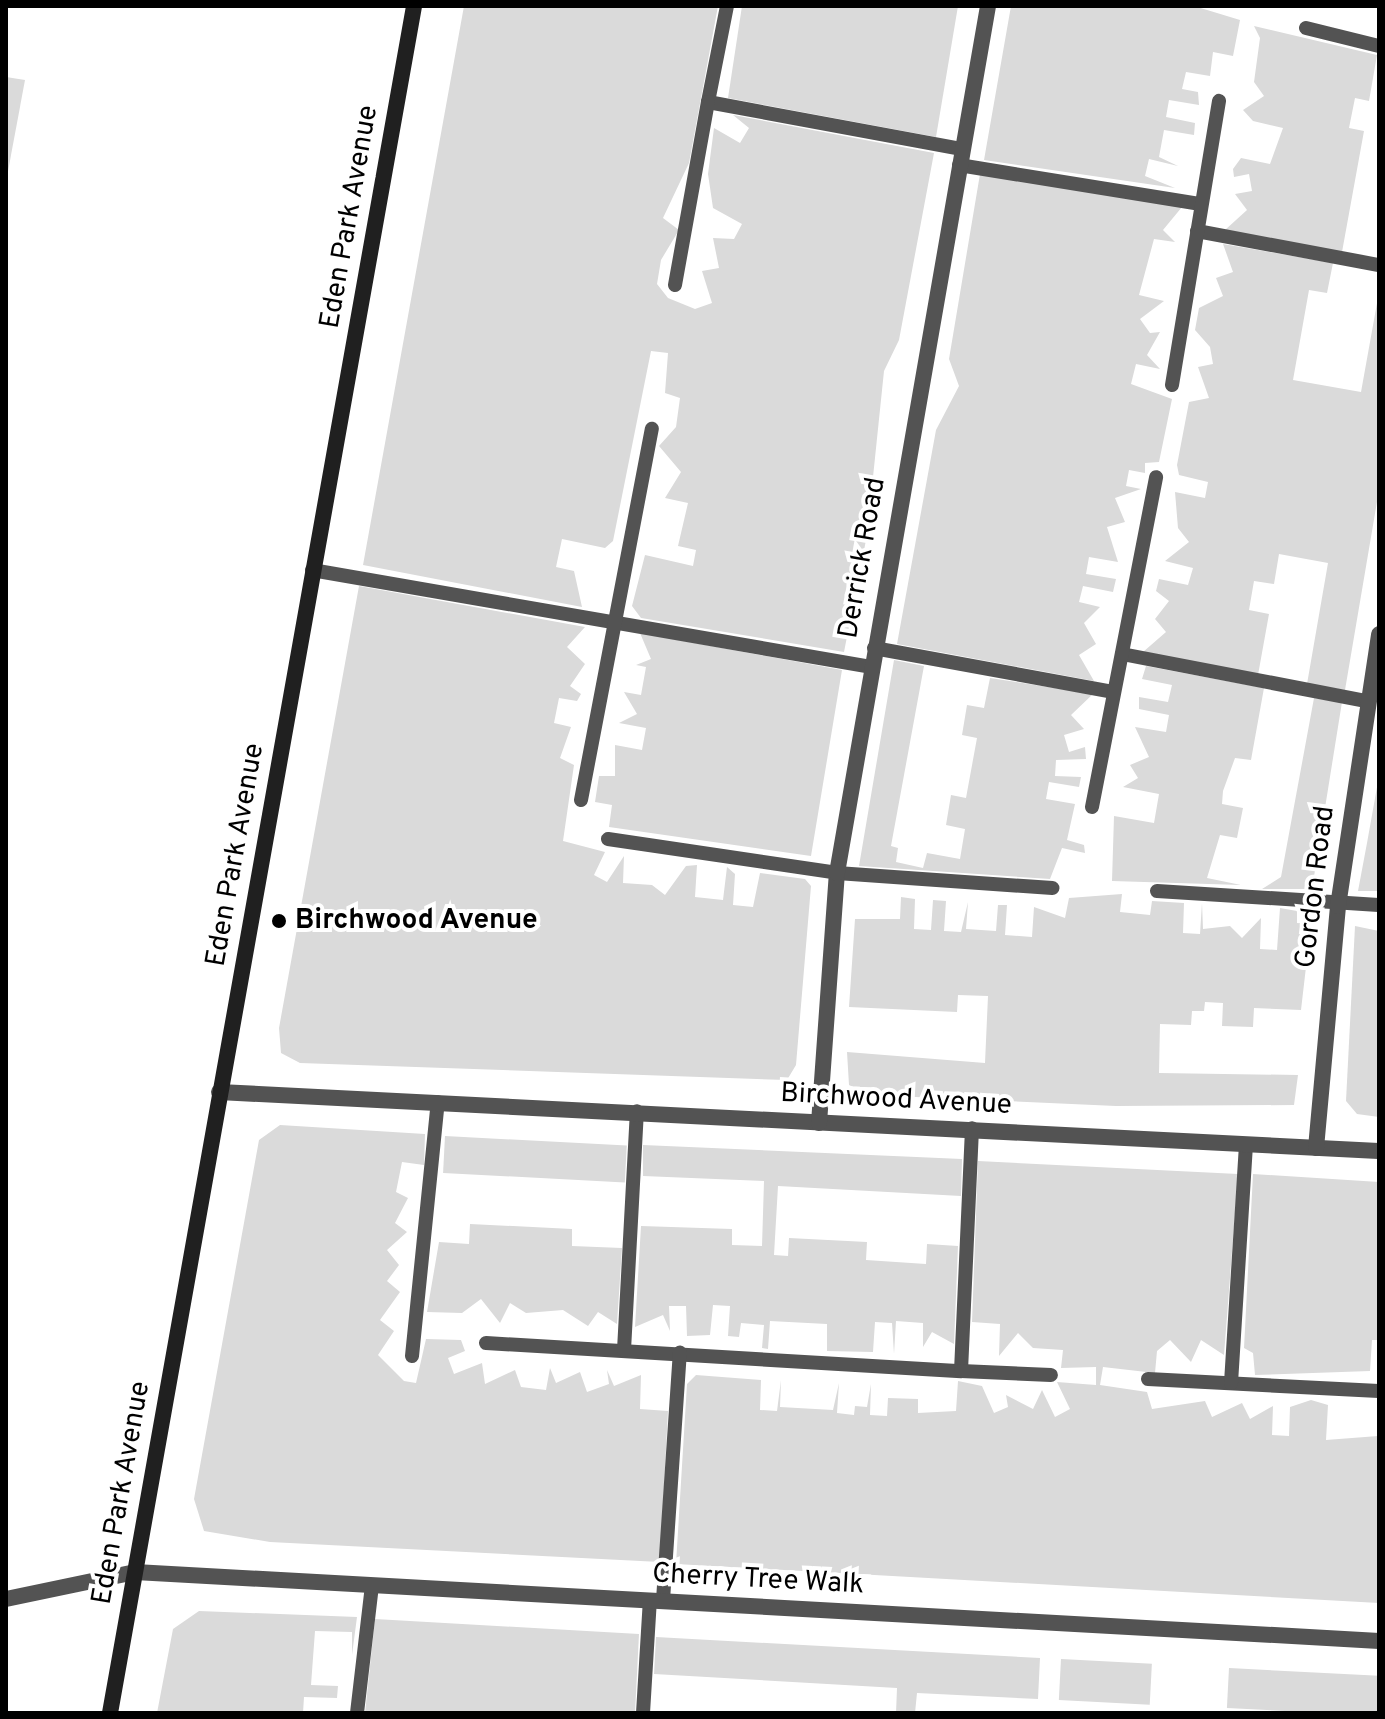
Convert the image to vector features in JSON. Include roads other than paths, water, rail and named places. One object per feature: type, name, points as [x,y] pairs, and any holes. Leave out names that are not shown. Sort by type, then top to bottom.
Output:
[{"type":"street","name":"Eden Park Avenue","points":[[110,1713],[414,6]]},
{"type":"street","name":"Derrick Road","points":[[819,1123],[837,873],[988,6]]},
{"type":"street","name":"Gordon Road","points":[[1316,1148],[1338,906],[1367,701],[1375,680],[1379,634]]},
{"type":"street","name":"Birchwood Avenue","points":[[219,1092],[1379,1151]]},
{"type":"street","name":"Cherry Tree Walk","points":[[6,1599],[135,1572],[1379,1641]]},
{"type":"lane","points":[[675,285],[727,6]]},
{"type":"lane","points":[[1306,28],[1379,46]]},
{"type":"lane","points":[[1172,385],[1219,101]]},
{"type":"lane","points":[[708,102],[960,157],[1201,204]]},
{"type":"lane","points":[[1197,231],[1379,265]]},
{"type":"lane","points":[[581,800],[652,429]]},
{"type":"lane","points":[[1092,807],[1156,477]]},
{"type":"lane","points":[[312,570],[615,619],[871,667]]},
{"type":"lane","points":[[874,648],[1114,692]]},
{"type":"lane","points":[[1122,654],[1367,701]]},
{"type":"lane","points":[[608,839],[837,873],[1052,888]]},
{"type":"lane","points":[[1157,891],[1338,906],[1379,905]]},
{"type":"lane","points":[[412,1356],[430,1235],[438,1102]]},
{"type":"lane","points":[[624,1350],[637,1111]]},
{"type":"lane","points":[[961,1371],[972,1128]]},
{"type":"lane","points":[[1231,1383],[1246,1146]]},
{"type":"lane","points":[[486,1343],[1051,1375]]},
{"type":"lane","points":[[643,1713],[680,1353]]},
{"type":"lane","points":[[1148,1379],[1379,1391]]},
{"type":"lane","points":[[357,1713],[372,1585]]},
{"type":"place","name":"Birchwood Avenue","points":[[279,921]]}]
